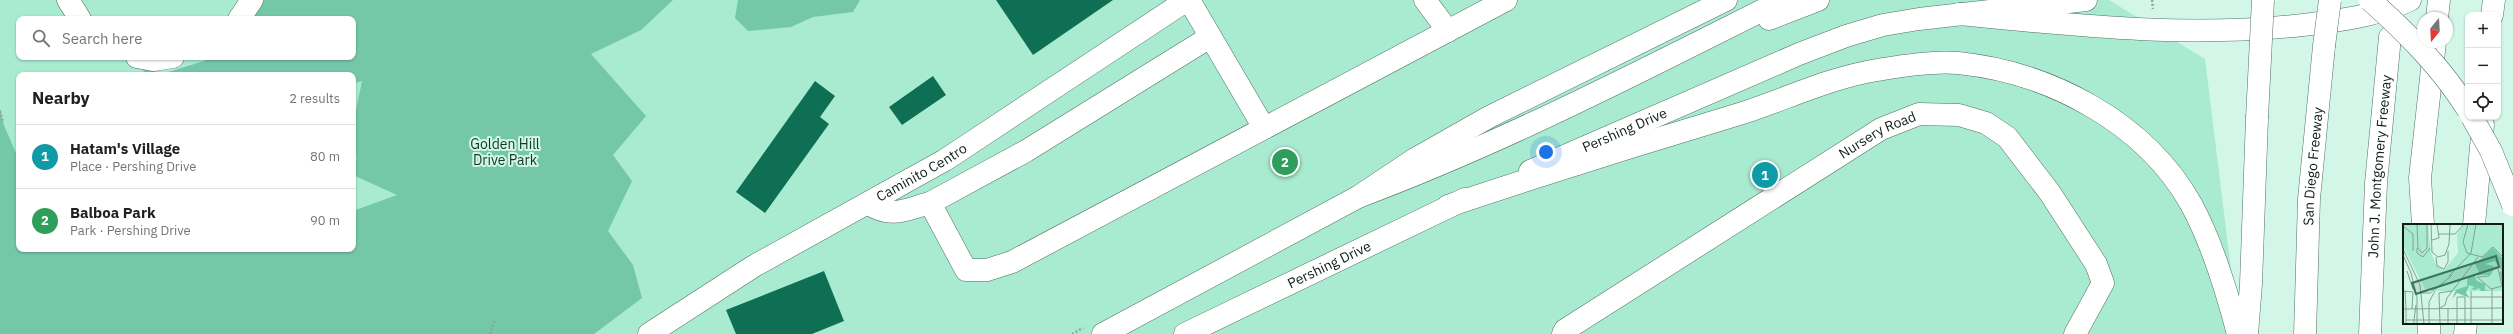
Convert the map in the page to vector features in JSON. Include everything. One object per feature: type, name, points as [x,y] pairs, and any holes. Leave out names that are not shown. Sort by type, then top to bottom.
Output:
[{"type":"main road","points":[[68,0],[78,16]]},
{"type":"main road","points":[[241,16],[252,0]]},
{"type":"main road","points":[[1188,0],[1264,128]]},
{"type":"main road","name":"Caminito Centro","points":[[649,334],[754,266],[869,204],[945,160],[1188,0]]},
{"type":"main road","points":[[1425,0],[1448,31]]},
{"type":"main road","points":[[930,202],[966,270],[988,270],[1012,262],[1506,0]]},
{"type":"main road","points":[[1103,334],[1358,197],[1415,159],[1488,117],[1726,0]]},
{"type":"main road","points":[[1358,197],[1418,175],[1568,108],[1783,0]]},
{"type":"main road","points":[[1626,78],[1818,0]]},
{"type":"main road","name":"Pershing Drive","points":[[1185,334],[1448,206],[1799,54],[1846,36],[1883,25],[1959,14],[2086,0]]},
{"type":"main road","points":[[2247,334],[2251,284],[2263,0]]},
{"type":"main road","name":"San Diego Freeway","points":[[2305,334],[2309,200],[2330,0]]},
{"type":"main road","points":[[2370,0],[2410,36],[2439,70],[2465,106]]},
{"type":"main road","name":"John J. Montgomery Freeway","points":[[2370,334],[2376,183],[2395,0]]},
{"type":"main road","points":[[1959,14],[2063,24],[2198,30],[2245,29],[2288,27],[2351,18],[2375,13],[2410,0]]},
{"type":"main road","points":[[2438,12],[2439,0]]},
{"type":"main road","points":[[869,204],[882,212],[891,213],[930,202],[1026,151],[1210,37]]},
{"type":"main road","points":[[2423,224],[2420,178],[2434,48]]},
{"type":"main road","points":[[1448,206],[1595,157],[1770,105],[1833,81],[1876,70],[1956,63],[2034,80],[2074,97],[2100,111],[2123,127],[2154,156],[2176,181],[2200,222],[2231,305],[2238,334]]},
{"type":"main road","name":"Nursery Road","points":[[1563,334],[1565,330],[1881,129],[1919,114],[1959,115],[1986,123],[2008,137],[2050,193],[2096,264],[2104,283],[2075,334]]},
{"type":"main road","points":[[2474,120],[2491,150],[2513,205]]},
{"type":"main road","points":[[2474,224],[2484,120]]},
{"type":"main road","points":[[2465,334],[2466,324]]},
{"type":"path","points":[[0,111],[3,123]]},
{"type":"path","points":[[490,334],[495,320]]},
{"type":"green space","points":[[0,0],[2109,0],[2205,59],[2239,334],[0,334]]},
{"type":"green space","name":"Golden Hill Drive Park","points":[[264,0],[673,0],[641,30],[591,54],[646,116],[613,155],[632,181],[608,231],[633,265],[642,298],[594,334],[0,334],[0,108],[3,123],[16,153],[16,252],[356,252],[356,210],[397,195],[356,176],[356,109],[362,81],[356,83],[356,72],[168,72],[205,60],[356,60],[356,16],[252,16]]},
{"type":"green space","points":[[738,0],[860,0],[853,12],[813,17],[791,27],[748,31],[735,18]]},
{"type":"green space","name":"Golden Hill Drive Park","points":[[143,69],[160,72],[144,72]]},
{"type":"building","points":[[996,0],[1113,0],[1033,55]]},
{"type":"building","points":[[933,76],[946,95],[902,125],[889,107]]},
{"type":"building","points":[[815,81],[835,96],[820,117],[829,124],[765,213],[736,192]]},
{"type":"building","points":[[824,271],[844,321],[812,334],[736,334],[726,310]]},
{"type":"place","name":"Balboa Park","points":[[1285,162]]},
{"type":"place","name":"Hatam's Village","points":[[1765,175]]}]
